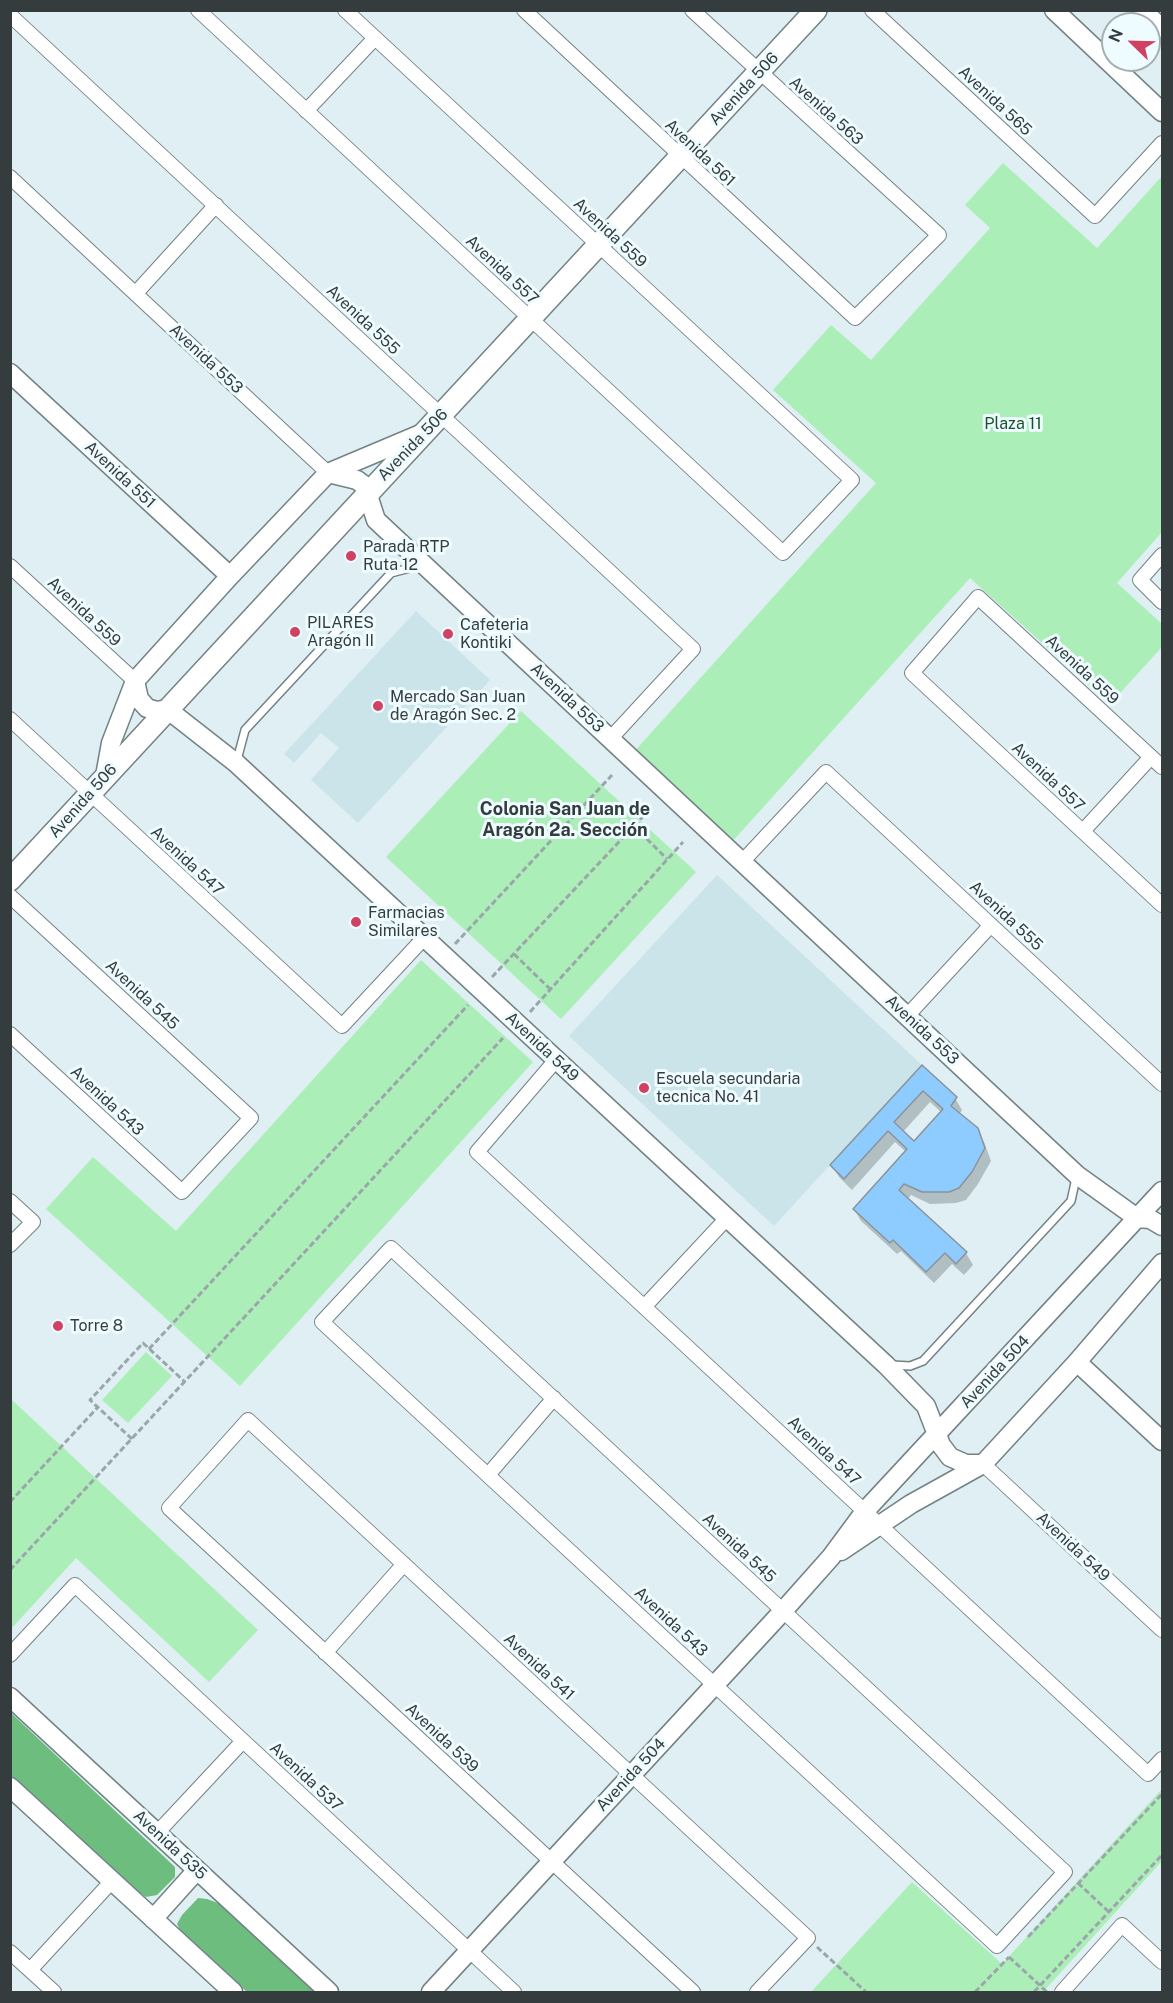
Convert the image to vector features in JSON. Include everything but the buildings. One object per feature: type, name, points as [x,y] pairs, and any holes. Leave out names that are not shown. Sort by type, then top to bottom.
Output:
[{"type":"main road","name":"Avenida 506","points":[[10,880],[816,10]]},
{"type":"street","name":"Avenida 557","points":[[198,10],[783,554]]},
{"type":"street","name":"Avenida 559","points":[[345,10],[852,480],[783,554]]},
{"type":"street","name":"Avenida 561","points":[[524,10],[855,318]]},
{"type":"street","name":"Avenida 563","points":[[692,10],[939,235],[855,318]]},
{"type":"street","name":"Avenida 565","points":[[872,10],[1095,216],[1162,142]]},
{"type":"street","points":[[1054,10],[1101,52]]},
{"type":"street","name":"Avenida 555","points":[[10,15],[693,649],[610,739]]},
{"type":"street","points":[[306,111],[375,38]]},
{"type":"street","points":[[1122,72],[1162,112]]},
{"type":"street","name":"Avenida 553","points":[[10,177],[328,473],[357,480],[365,486],[369,492],[376,520],[1077,1175],[1137,1218],[1150,1219],[1162,1226]]},
{"type":"street","points":[[135,293],[216,205]]},
{"type":"street","name":"Avenida 551","points":[[10,373],[230,576]]},
{"type":"street","points":[[105,776],[111,743],[135,681],[230,576],[328,473],[427,431]]},
{"type":"street","points":[[1162,555],[1140,580],[1162,602]]},
{"type":"street","name":"Avenida 559","points":[[10,566],[135,681]]},
{"type":"street","name":"Avenida 557","points":[[978,597],[912,673],[1162,905]]},
{"type":"street","name":"Avenida 559","points":[[978,597],[1162,767]]},
{"type":"street","name":"Avenida 549","points":[[135,681],[139,699],[147,708],[157,711],[167,709],[236,763],[886,1365],[926,1406],[937,1435],[950,1457],[966,1464],[982,1464],[1162,1630]]},
{"type":"street","name":"Avenida 547","points":[[10,719],[342,1026],[424,938]]},
{"type":"street","points":[[1083,831],[1151,757]]},
{"type":"street","name":"Avenida 555","points":[[742,862],[826,772],[1162,1084]]},
{"type":"street","name":"Avenida 545","points":[[10,896],[251,1118],[182,1192]]},
{"type":"street","points":[[907,1016],[991,925]]},
{"type":"street","name":"Avenida 543","points":[[10,1034],[182,1192]]},
{"type":"street","name":"Avenida 547","points":[[556,1060],[477,1152],[1148,1774],[1162,1759]]},
{"type":"street","name":"Avenida 504","points":[[431,1992],[783,1611],[831,1557],[865,1511],[1162,1191]]},
{"type":"street","points":[[10,1201],[33,1222],[10,1245]]},
{"type":"street","points":[[644,1306],[728,1217]]},
{"type":"street","name":"Avenida 545","points":[[391,1248],[1065,1872]]},
{"type":"street","name":"Avenida 543","points":[[391,1248],[322,1322],[997,1946]]},
{"type":"street","name":"Avenida 504","points":[[831,1557],[911,1504],[982,1464],[1077,1362],[1162,1263]]},
{"type":"street","points":[[1077,1362],[1162,1441]]},
{"type":"street","points":[[488,1475],[554,1398]]},
{"type":"street","name":"Avenida 539","points":[[248,1420],[169,1508],[693,1992]]},
{"type":"street","name":"Avenida 541","points":[[248,1420],[808,1938]]},
{"type":"street","points":[[325,1653],[404,1564]]},
{"type":"street","name":"Avenida 537","points":[[10,1655],[75,1585],[514,1992]]},
{"type":"street","name":"Avenida 535","points":[[10,1697],[330,1992]]},
{"type":"street","points":[[157,1833],[243,1741]]},
{"type":"street","points":[[10,1787],[232,1992]]},
{"type":"street","points":[[153,1919],[197,1870]]},
{"type":"street","points":[[997,1946],[1065,1872]]},
{"type":"street","points":[[30,1970],[112,1881]]},
{"type":"street","points":[[1062,1992],[1122,1925],[1162,1962]]},
{"type":"street","points":[[757,1992],[808,1938]]},
{"type":"street","points":[[10,1952],[54,1992]]},
{"type":"lane","points":[[236,763],[245,730],[391,573],[424,565]]},
{"type":"lane","points":[[886,1365],[910,1366],[923,1361],[1071,1201],[1077,1175]]},
{"type":"path","points":[[455,944],[612,775]]},
{"type":"path","points":[[491,978],[649,810]]},
{"type":"path","points":[[634,826],[667,859]]},
{"type":"path","points":[[528,1013],[683,842]]},
{"type":"path","points":[[514,954],[550,989]]},
{"type":"path","points":[[150,1349],[468,1005]]},
{"type":"path","points":[[10,1570],[503,1038]]},
{"type":"path","points":[[132,1439],[90,1400],[143,1343],[185,1382]]},
{"type":"path","points":[[10,1502],[98,1407]]},
{"type":"path","points":[[1024,1941],[1162,1794]]},
{"type":"path","points":[[1034,1992],[1162,1855]]},
{"type":"path","points":[[1065,1872],[1122,1925]]},
{"type":"path","points":[[808,1938],[861,1991],[866,1992]]},
{"type":"path","points":[[997,1946],[1047,1992]]},
{"type":"path","points":[[975,1992],[1016,1949]]},
{"type":"shaded area","points":[[416,611],[490,680],[358,823],[311,780],[339,748],[321,733],[294,763],[284,754]]},
{"type":"shaded area","points":[[717,875],[922,1065],[774,1226],[569,1036]]},
{"type":"green space","name":"Plaza 11","points":[[1003,163],[1097,248],[1162,176],[1162,532],[1117,583],[1162,624],[1162,647],[1110,704],[970,578],[731,843],[632,754],[876,483],[773,390],[831,325],[871,360],[990,228],[965,205]]},
{"type":"green space","points":[[521,711],[696,872],[561,1019],[386,857]]},
{"type":"green space","points":[[421,960],[533,1062],[240,1386],[46,1209],[93,1157],[176,1231]]},
{"type":"green space","points":[[146,1352],[172,1376],[128,1423],[102,1400]]},
{"type":"green space","points":[[11,1399],[258,1630],[209,1682],[76,1558],[11,1629]]},
{"type":"green space","points":[[10,1712],[175,1867],[175,1877],[157,1895],[146,1897],[137,1891],[11,1782]]},
{"type":"green space","points":[[1162,1789],[1162,1861],[1043,1992],[811,1992],[912,1882],[1002,1964]]},
{"type":"green space","points":[[198,1898],[218,1903],[314,1992],[247,1992],[182,1934],[177,1924]]},
{"type":"place","name":"Parada RTP Ruta 12","points":[[351,556]]},
{"type":"place","name":"PILARES Aragón II","points":[[295,632]]},
{"type":"place","name":"Cafeteria Kontiki","points":[[448,634]]},
{"type":"place","name":"Mercado San Juan de Aragón Sec. 2","points":[[378,706]]},
{"type":"place","name":"Farmacias Similares","points":[[356,922]]},
{"type":"place","name":"Escuela secundaria tecnica No. 41","points":[[644,1088]]},
{"type":"place","name":"Torre 8","points":[[58,1326]]},
{"type":"district","name":"Colonia San Juan de Aragón 2a. Sección","points":[[565,819]]}]
